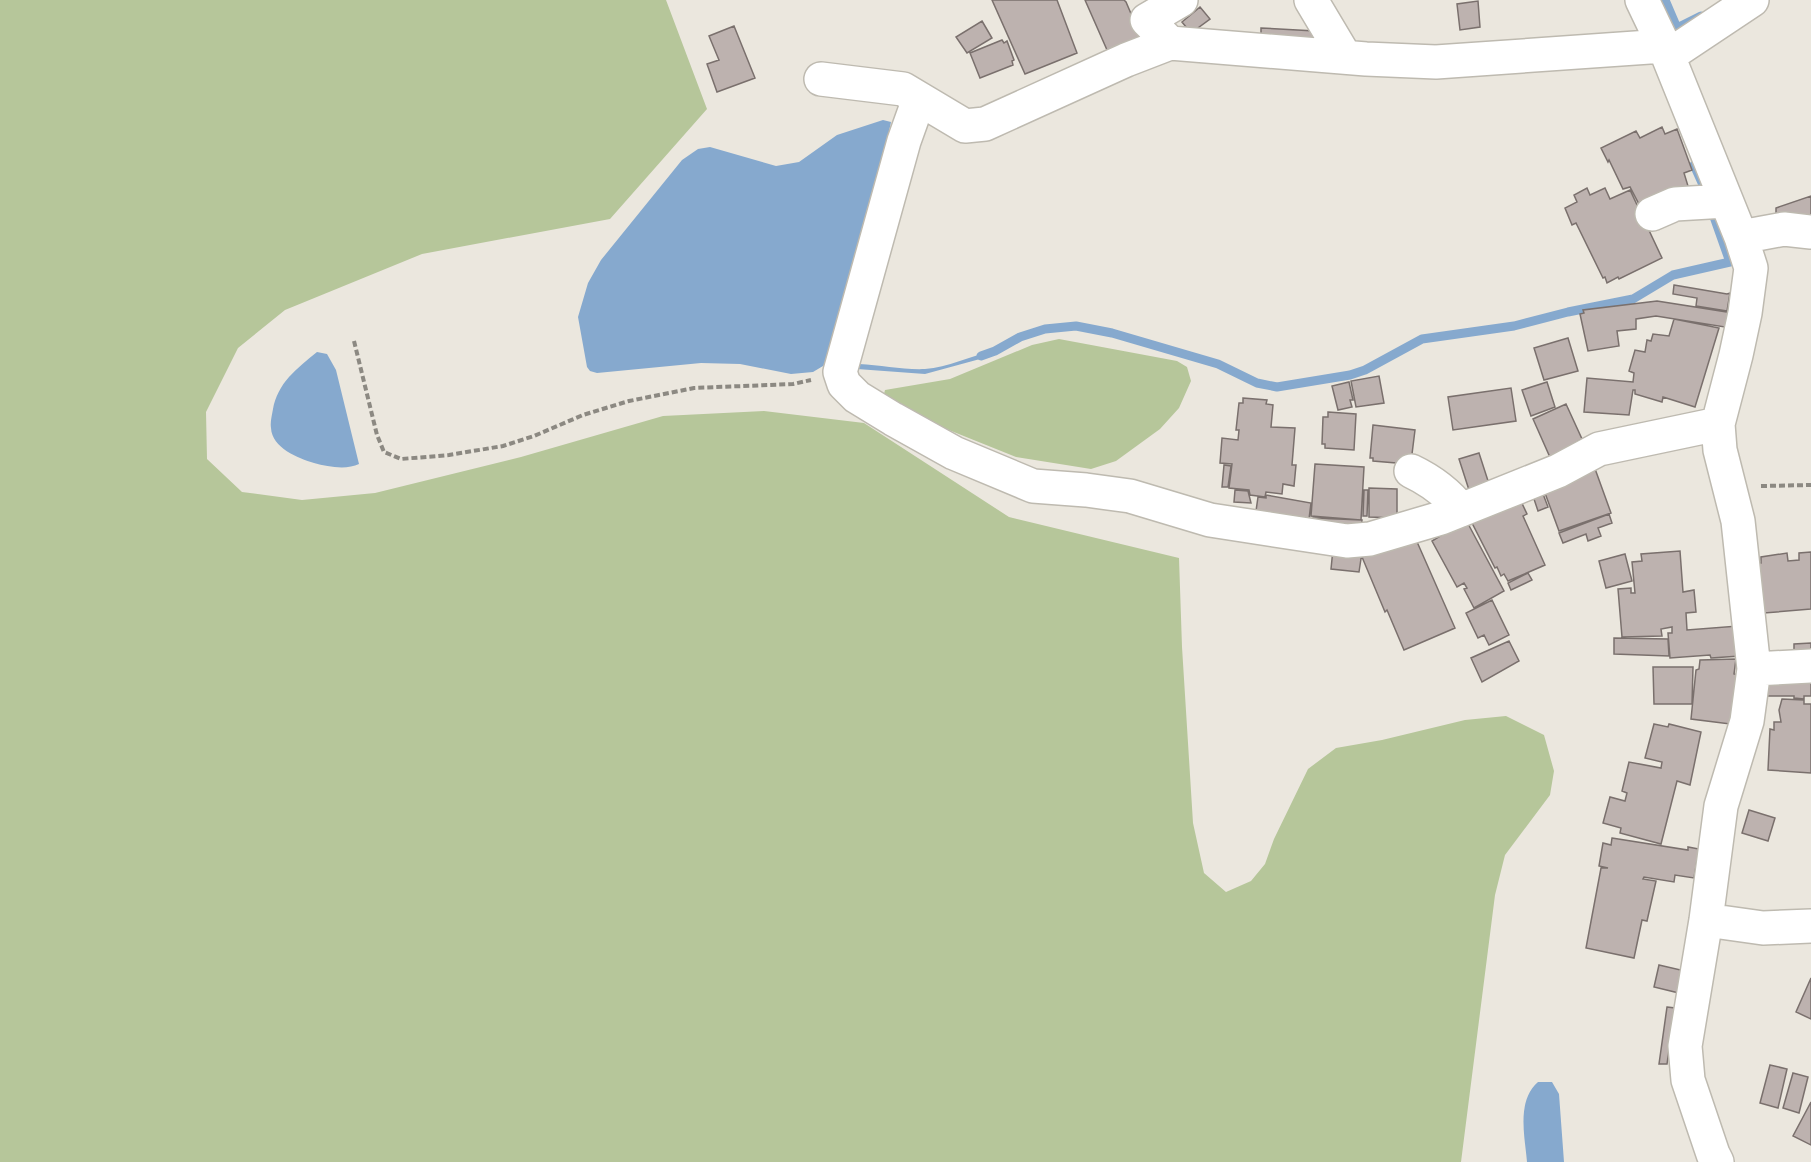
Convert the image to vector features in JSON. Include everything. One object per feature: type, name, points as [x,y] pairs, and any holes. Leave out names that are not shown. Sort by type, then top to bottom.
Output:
[{"type":"street","points":[[1170,43],[1147,20],[1182,0]]},
{"type":"street","points":[[1311,0],[1345,57]]},
{"type":"street","points":[[1642,0],[1666,51],[1741,237],[1751,268],[1745,313],[1718,424],[1720,450],[1738,521],[1754,669],[1748,722],[1721,806],[1706,920],[1685,1046],[1688,1080],[1713,1154],[1718,1162]]},
{"type":"street","points":[[821,79],[903,89],[965,126],[985,124],[1126,60],[1170,43],[1436,62],[1666,51],[1752,0]]},
{"type":"street","points":[[920,99],[904,141],[840,372],[844,384],[857,397],[893,419],[954,453],[1033,486],[1130,496],[1210,520],[1347,541],[1370,539],[1441,518],[1557,471],[1599,449],[1718,424]]},
{"type":"street","points":[[1652,213],[1675,204],[1726,201]]},
{"type":"street","points":[[1741,237],[1784,229],[1811,232]]},
{"type":"street","points":[[1412,471],[1432,482],[1450,496],[1461,510]]},
{"type":"street","points":[[1754,669],[1811,666]]},
{"type":"street","points":[[1706,920],[1763,928],[1811,926]]},
{"type":"path","points":[[354,341],[377,435],[384,452],[401,459],[449,455],[503,446],[534,436],[583,415],[629,401],[694,388],[794,384],[840,372]]},
{"type":"path","points":[[1730,488],[1811,485]]},
{"type":"green space","points":[[0,0],[666,0],[707,109],[610,219],[422,254],[285,310],[238,348],[206,412],[207,459],[242,492],[302,500],[375,493],[521,457],[663,416],[764,411],[864,423],[1009,517],[1179,558],[1193,823],[1204,873],[1226,892],[1251,881],[1265,864],[1274,839],[1308,769],[1336,748],[1382,740],[1465,720],[1506,716],[1544,735],[1554,771],[1550,795],[1505,855],[1495,895],[1461,1162],[0,1162]]},
{"type":"green space","points":[[1059,339],[1177,361],[1187,367],[1191,381],[1179,408],[1160,429],[1116,461],[1091,469],[1016,457],[904,412],[883,398],[885,390],[950,379],[1032,345]]},
{"type":"water","points":[[883,120],[891,122],[869,228],[828,363],[813,372],[791,374],[740,364],[701,363],[597,373],[590,371],[587,367],[578,317],[588,283],[601,260],[682,160],[698,149],[710,147],[776,166],[799,162],[837,135]]},
{"type":"water","points":[[317,352],[327,354],[336,370],[359,464],[354,466],[331,467],[308,461],[281,447],[272,435],[271,418],[283,384]]},
{"type":"water","points":[[993,352],[980,359],[925,374],[857,369],[859,364],[909,369],[934,368]]},
{"type":"water","points":[[1538,1082],[1552,1082],[1559,1094],[1564,1162],[1527,1162],[1524,1109],[1531,1090]]},
{"type":"building","points":[[992,0],[1057,0],[1077,53],[1025,74]]},
{"type":"building","points":[[1085,0],[1124,0],[1144,44],[1111,59]]},
{"type":"building","points":[[1478,1],[1480,27],[1460,30],[1457,4]]},
{"type":"building","points":[[1200,7],[1210,19],[1191,33],[1182,22]]},
{"type":"building","points":[[982,21],[992,38],[967,53],[956,37]]},
{"type":"building","points":[[734,26],[755,78],[717,92],[707,64],[719,60],[709,36]]},
{"type":"building","points":[[1261,28],[1315,31],[1314,42],[1261,39]]},
{"type":"building","points":[[1002,40],[1004,43],[1007,41],[1014,60],[1013,65],[980,78],[970,53]]},
{"type":"building","points":[[1662,127],[1665,134],[1677,129],[1692,170],[1684,173],[1688,186],[1641,208],[1630,187],[1623,189],[1601,148],[1636,131],[1640,138]]},
{"type":"building","points":[[1587,188],[1590,195],[1605,188],[1610,199],[1630,190],[1662,258],[1607,283],[1576,223],[1572,225],[1565,208],[1577,202],[1574,195]]},
{"type":"building","points":[[1811,196],[1811,222],[1776,218],[1776,208]]},
{"type":"building","points":[[1674,285],[1730,293],[1727,311],[1696,306],[1697,298],[1673,294]]},
{"type":"building","points":[[1657,301],[1733,313],[1731,328],[1656,316],[1636,319],[1636,329],[1617,331],[1619,346],[1588,351],[1580,314],[1584,313],[1583,310]]},
{"type":"building","points":[[1674,319],[1719,328],[1695,407],[1663,397],[1662,402],[1635,394],[1633,390],[1629,415],[1584,412],[1587,378],[1633,382],[1634,373],[1629,371],[1635,350],[1645,352],[1647,340],[1651,341],[1653,334],[1669,336]]},
{"type":"building","points":[[1568,338],[1578,371],[1544,380],[1534,348]]},
{"type":"building","points":[[1379,376],[1384,403],[1356,407],[1351,381]]},
{"type":"building","points":[[1349,382],[1353,400],[1350,400],[1352,407],[1338,410],[1332,386]]},
{"type":"building","points":[[1547,382],[1555,407],[1531,416],[1522,390]]},
{"type":"building","points":[[1511,388],[1516,421],[1453,430],[1448,397]]},
{"type":"building","points":[[1243,398],[1267,400],[1266,404],[1273,405],[1271,427],[1295,428],[1292,465],[1296,465],[1294,486],[1283,484],[1282,494],[1266,492],[1265,497],[1250,495],[1249,490],[1229,488],[1232,464],[1220,463],[1222,438],[1238,440],[1239,430],[1236,430],[1239,403],[1243,403]]},
{"type":"building","points":[[1566,404],[1582,439],[1551,457],[1533,419]]},
{"type":"building","points":[[1328,412],[1356,414],[1354,450],[1325,448],[1325,444],[1322,444],[1323,417],[1328,417]]},
{"type":"building","points":[[1373,425],[1415,430],[1411,462],[1408,464],[1373,461],[1373,458],[1370,458]]},
{"type":"building","points":[[1479,453],[1490,487],[1470,493],[1459,459]]},
{"type":"building","points":[[1315,464],[1364,467],[1361,520],[1311,516]]},
{"type":"building","points":[[1224,465],[1231,466],[1228,487],[1222,487]]},
{"type":"building","points":[[1594,466],[1611,513],[1559,531],[1542,485]]},
{"type":"building","points":[[1540,486],[1548,507],[1538,511],[1531,490]]},
{"type":"building","points":[[1369,488],[1397,489],[1397,518],[1369,517]]},
{"type":"building","points":[[1235,490],[1248,491],[1251,503],[1234,502]]},
{"type":"building","points":[[1364,490],[1368,490],[1367,516],[1363,516]]},
{"type":"building","points":[[1266,495],[1311,503],[1309,519],[1256,511],[1258,497],[1266,498]]},
{"type":"building","points":[[1519,497],[1527,514],[1523,516],[1545,565],[1508,581],[1504,574],[1501,576],[1497,567],[1495,568],[1470,519]]},
{"type":"building","points":[[1609,514],[1612,523],[1598,528],[1601,536],[1588,541],[1586,534],[1563,543],[1559,533]]},
{"type":"building","points":[[1313,518],[1362,520],[1361,530],[1312,521]]},
{"type":"building","points":[[1466,520],[1504,591],[1474,608],[1464,589],[1467,588],[1464,583],[1457,587],[1432,541]]},
{"type":"building","points":[[1414,535],[1455,628],[1404,650],[1362,557]]},
{"type":"building","points":[[1333,549],[1362,552],[1359,572],[1331,569]]},
{"type":"building","points":[[1680,551],[1683,592],[1694,590],[1696,612],[1686,613],[1687,630],[1738,626],[1740,656],[1711,658],[1710,655],[1670,658],[1668,633],[1672,633],[1672,627],[1661,629],[1662,636],[1622,637],[1618,589],[1631,588],[1631,593],[1635,593],[1632,562],[1642,561],[1641,554]]},
{"type":"building","points":[[1811,552],[1811,609],[1764,613],[1759,563],[1761,563],[1761,557],[1787,553],[1788,561],[1799,560],[1799,553]]},
{"type":"building","points":[[1625,554],[1632,581],[1606,588],[1599,561]]},
{"type":"building","points":[[1528,573],[1532,580],[1511,590],[1508,583]]},
{"type":"building","points":[[1492,600],[1509,635],[1489,645],[1484,635],[1478,638],[1466,613]]},
{"type":"building","points":[[1614,638],[1668,639],[1669,656],[1614,654]]},
{"type":"building","points":[[1509,641],[1519,661],[1482,682],[1471,658]]},
{"type":"building","points":[[1811,643],[1811,650],[1794,650],[1794,644]]},
{"type":"building","points":[[1736,659],[1734,674],[1744,676],[1738,725],[1691,719],[1696,670],[1699,669],[1700,660]]},
{"type":"building","points":[[1653,667],[1693,667],[1692,704],[1654,704]]},
{"type":"building","points":[[1811,674],[1811,696],[1804,696],[1804,699],[1794,698],[1794,696],[1762,696],[1761,675]]},
{"type":"building","points":[[1782,699],[1804,700],[1804,704],[1811,704],[1811,773],[1768,770],[1770,729],[1774,730],[1774,722],[1781,722],[1779,710]]},
{"type":"building","points":[[1654,724],[1668,727],[1669,724],[1701,732],[1690,785],[1677,781],[1661,844],[1620,833],[1621,828],[1603,823],[1610,797],[1625,801],[1627,793],[1622,791],[1629,762],[1661,768],[1662,762],[1645,758]]},
{"type":"building","points":[[1749,810],[1775,818],[1768,841],[1742,833]]},
{"type":"building","points":[[1612,838],[1688,850],[1688,847],[1699,849],[1694,878],[1675,875],[1674,882],[1644,877],[1643,879],[1656,881],[1647,921],[1642,920],[1634,958],[1586,948],[1601,868],[1608,868],[1599,866],[1603,843],[1611,845]]},
{"type":"building","points":[[1659,965],[1685,971],[1679,993],[1654,987]]},
{"type":"building","points":[[1811,978],[1811,1019],[1796,1012]]},
{"type":"building","points":[[1667,1007],[1675,1008],[1667,1064],[1659,1064]]},
{"type":"building","points":[[1770,1065],[1787,1069],[1778,1108],[1760,1103]]},
{"type":"building","points":[[1793,1073],[1808,1077],[1799,1113],[1783,1108]]},
{"type":"building","points":[[1811,1102],[1811,1145],[1793,1136]]},
{"type":"waterway","points":[[1665,0],[1677,28],[1701,16]]},
{"type":"waterway","points":[[1694,165],[1703,185]]},
{"type":"waterway","points":[[981,356],[1020,337],[1045,329],[1076,326],[1112,333],[1218,364],[1257,383],[1277,387],[1350,375],[1365,370],[1422,339],[1514,326],[1633,299],[1673,275],[1730,262],[1713,214]]}]
